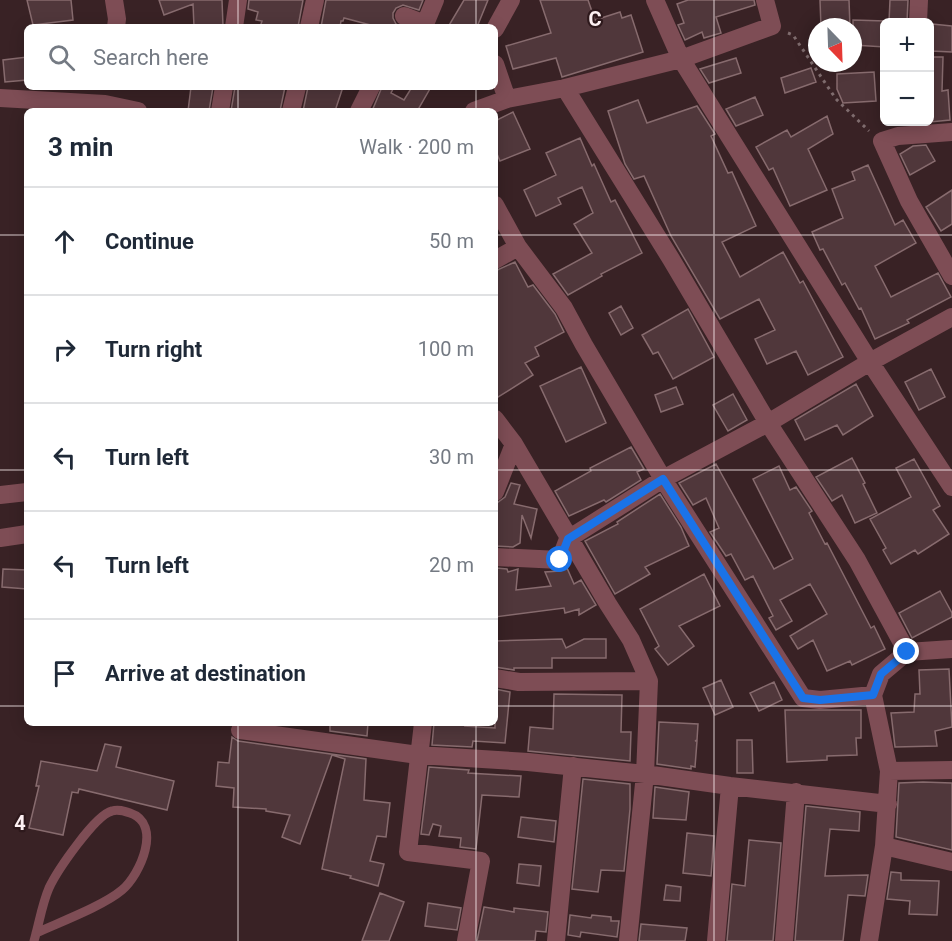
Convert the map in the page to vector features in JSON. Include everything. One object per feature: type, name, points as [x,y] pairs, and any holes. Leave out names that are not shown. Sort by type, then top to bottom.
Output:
[{"type":"street","points":[[114,0],[116,24]]},
{"type":"street","points":[[234,24],[238,0]]},
{"type":"street","points":[[310,24],[315,0]]},
{"type":"street","points":[[401,14],[425,24],[435,0]]},
{"type":"street","points":[[498,24],[511,0]]},
{"type":"street","points":[[655,0],[681,59],[870,362],[952,487]]},
{"type":"street","points":[[482,108],[507,99],[565,88],[681,59],[772,26],[765,0]]},
{"type":"street","points":[[918,18],[919,0]]},
{"type":"street","points":[[498,73],[507,99]]},
{"type":"street","points":[[565,88],[671,259],[768,423],[857,560],[907,652]]},
{"type":"street","points":[[220,108],[224,90]]},
{"type":"street","points":[[292,108],[296,90]]},
{"type":"street","points":[[360,108],[370,90]]},
{"type":"street","points":[[0,98],[106,96],[132,108]]},
{"type":"street","points":[[952,132],[894,133],[909,201],[952,276]]},
{"type":"street","points":[[498,210],[518,247],[564,308],[663,479],[803,698],[820,700],[873,695]]},
{"type":"street","points":[[498,258],[518,247]]},
{"type":"street","points":[[498,557],[560,560],[568,539],[663,479],[768,423],[870,362],[952,317]]},
{"type":"street","points":[[498,423],[514,444],[568,539],[631,640],[649,681],[645,774],[628,941]]},
{"type":"street","points":[[498,484],[514,444]]},
{"type":"street","points":[[0,495],[24,492]]},
{"type":"street","points":[[0,538],[24,534]]},
{"type":"street","points":[[869,941],[884,846],[889,771],[873,695],[881,674],[907,652],[952,649]]},
{"type":"street","points":[[498,678],[519,682],[649,681]]},
{"type":"street","points":[[423,726],[408,852],[481,861],[466,941]]},
{"type":"street","points":[[240,730],[418,755],[573,766],[888,804]]},
{"type":"street","points":[[556,941],[573,766]]},
{"type":"street","points":[[889,771],[952,770]]},
{"type":"street","points":[[716,941],[730,786]]},
{"type":"street","points":[[784,941],[796,792]]},
{"type":"street","points":[[884,846],[952,862]]},
{"type":"lane","points":[[120,810],[134,814],[142,822],[147,834],[147,846],[129,883],[112,897],[35,937],[49,889],[59,871],[101,817],[111,811],[120,810]]},
{"type":"path","points":[[772,26],[793,35],[836,99],[894,133]]},
{"type":"building","points":[[27,0],[71,0],[73,20],[33,24]]},
{"type":"building","points":[[159,0],[222,0],[223,24],[194,24],[193,4],[164,15]]},
{"type":"building","points":[[249,0],[303,0],[299,24],[261,24],[262,21],[256,20],[258,12],[248,9]]},
{"type":"building","points":[[326,0],[423,0],[419,10],[403,5],[396,8],[393,18],[396,24],[367,24],[344,18],[340,24],[322,24]]},
{"type":"building","points":[[464,0],[488,0],[478,24],[450,24]]},
{"type":"building","points":[[540,0],[588,0],[595,20],[620,12],[622,18],[631,15],[643,52],[562,77],[556,58],[513,69],[506,46],[551,33]]},
{"type":"building","points":[[688,0],[754,0],[755,5],[716,17],[721,33],[704,38],[702,32],[685,40],[678,25],[684,23],[677,4]]},
{"type":"building","points":[[820,0],[849,0],[850,18],[821,18]]},
{"type":"building","points":[[890,0],[908,0],[907,18],[889,18]]},
{"type":"building","points":[[862,20],[880,21],[880,47],[862,46]]},
{"type":"building","points":[[934,24],[952,26],[952,52],[934,51]]},
{"type":"building","points":[[24,57],[24,80],[5,82],[3,60]]},
{"type":"building","points":[[934,57],[943,57],[942,91],[948,90],[950,120],[934,122]]},
{"type":"building","points":[[736,58],[741,73],[709,83],[700,69]]},
{"type":"building","points":[[808,69],[808,72],[812,72],[816,82],[785,93],[781,78]]},
{"type":"building","points":[[874,72],[876,101],[843,103],[837,89],[837,74]]},
{"type":"building","points":[[191,90],[212,90],[210,108],[188,108]]},
{"type":"building","points":[[234,90],[284,90],[281,108],[232,108]]},
{"type":"building","points":[[307,90],[342,90],[336,108],[304,108]]},
{"type":"building","points":[[381,90],[392,90],[391,93],[404,100],[410,90],[429,90],[419,108],[373,108]]},
{"type":"building","points":[[755,97],[763,115],[736,126],[726,109]]},
{"type":"building","points":[[638,100],[647,123],[697,106],[715,134],[711,136],[728,173],[732,172],[756,226],[722,242],[740,277],[783,252],[800,283],[803,281],[843,357],[808,375],[796,351],[767,364],[755,339],[775,330],[759,299],[720,319],[671,236],[644,176],[634,179],[625,164],[608,111]]},
{"type":"building","points":[[513,112],[530,149],[500,161],[498,120]]},
{"type":"building","points":[[827,116],[833,134],[808,149],[827,190],[790,206],[773,168],[769,170],[756,147],[787,130],[791,137]]},
{"type":"building","points":[[580,138],[611,202],[615,200],[642,253],[601,274],[602,276],[568,295],[553,274],[592,253],[574,224],[593,213],[582,187],[558,198],[561,204],[536,216],[524,190],[556,175],[546,153]]},
{"type":"building","points":[[926,145],[935,161],[910,175],[900,154],[913,146]]},
{"type":"building","points":[[868,165],[895,225],[903,220],[916,243],[875,266],[891,297],[938,273],[951,297],[907,320],[909,323],[875,339],[861,308],[859,309],[845,283],[842,285],[823,249],[820,250],[812,232],[843,218],[832,189],[855,180],[852,172]]},
{"type":"building","points":[[952,190],[952,224],[941,231],[926,207]]},
{"type":"building","points":[[515,262],[528,287],[533,285],[555,314],[564,332],[535,347],[539,356],[525,363],[533,375],[498,397],[498,270]]},
{"type":"building","points":[[621,306],[633,328],[621,335],[609,313]]},
{"type":"building","points":[[688,309],[714,357],[673,379],[658,352],[653,354],[642,335]]},
{"type":"building","points":[[581,367],[606,423],[566,442],[540,386]]},
{"type":"building","points":[[931,369],[945,397],[919,410],[905,382]]},
{"type":"building","points":[[856,384],[873,416],[843,435],[837,425],[805,440],[795,420]]},
{"type":"building","points":[[676,387],[683,404],[661,412],[655,395]]},
{"type":"building","points":[[733,394],[747,420],[728,431],[713,405]]},
{"type":"building","points":[[631,447],[644,469],[637,472],[641,480],[606,502],[604,500],[569,516],[555,491],[591,471],[590,468]]},
{"type":"building","points":[[852,458],[877,513],[855,523],[842,495],[832,501],[816,477]]},
{"type":"building","points":[[914,459],[940,506],[933,510],[949,534],[918,554],[915,550],[891,564],[883,550],[886,548],[870,519],[911,497],[896,468]]},
{"type":"building","points":[[716,464],[774,569],[793,559],[753,479],[779,466],[790,490],[796,487],[812,511],[809,513],[825,544],[827,543],[871,628],[874,626],[885,649],[852,665],[850,661],[827,671],[813,640],[798,649],[790,636],[827,614],[810,584],[780,600],[792,621],[776,630],[769,618],[773,616],[753,576],[745,580],[731,554],[726,556],[710,532],[719,528],[706,498],[693,505],[679,483]]},
{"type":"building","points":[[511,483],[520,485],[514,504],[537,509],[531,538],[522,515],[520,543],[513,547],[498,546],[498,502],[505,497]]},
{"type":"building","points":[[660,494],[681,527],[689,546],[645,567],[650,574],[615,594],[585,541],[618,524],[617,522]]},
{"type":"building","points":[[498,568],[507,569],[508,572],[518,569],[516,590],[551,586],[545,572],[567,568],[574,584],[581,580],[596,605],[579,615],[579,609],[565,613],[564,608],[498,617]]},
{"type":"building","points":[[3,569],[24,570],[24,589],[2,587]]},
{"type":"building","points":[[704,574],[720,606],[679,626],[694,646],[668,665],[655,649],[659,646],[640,609]]},
{"type":"building","points":[[940,591],[952,617],[912,638],[899,613]]},
{"type":"building","points":[[562,639],[566,648],[584,639],[606,639],[606,658],[552,658],[552,668],[514,668],[514,670],[498,667],[498,641]]},
{"type":"building","points":[[949,669],[952,727],[935,731],[937,746],[895,747],[891,713],[914,712],[915,694],[920,694],[919,670]]},
{"type":"building","points":[[721,680],[733,707],[715,715],[703,688]]},
{"type":"building","points":[[774,682],[782,700],[759,711],[750,693]]},
{"type":"building","points":[[498,690],[510,692],[505,743],[473,741],[472,747],[432,745],[434,726],[495,728],[498,726]]},
{"type":"building","points":[[554,694],[622,695],[621,732],[631,732],[630,761],[528,751],[530,727],[553,729]]},
{"type":"building","points":[[785,710],[861,710],[861,738],[856,738],[857,755],[827,756],[827,760],[787,762]]},
{"type":"building","points":[[659,722],[698,724],[695,741],[697,741],[695,767],[691,766],[691,769],[657,764]]},
{"type":"building","points":[[330,726],[368,726],[367,736],[330,731]]},
{"type":"building","points":[[232,737],[238,741],[366,759],[364,800],[390,803],[386,837],[377,836],[370,861],[384,864],[378,886],[322,869],[345,759],[332,755],[300,844],[282,837],[290,815],[266,811],[266,809],[233,807],[234,788],[216,786],[218,762],[229,763]]},
{"type":"building","points":[[737,740],[752,740],[753,773],[737,773]]},
{"type":"building","points":[[105,744],[121,747],[116,767],[174,781],[167,810],[79,789],[78,793],[72,792],[63,835],[29,828],[39,786],[36,786],[41,761],[97,771]]},
{"type":"building","points":[[429,767],[469,770],[468,773],[521,776],[519,797],[482,795],[476,849],[460,847],[461,838],[439,836],[441,826],[433,824],[429,835],[421,834]]},
{"type":"building","points":[[583,779],[630,784],[624,871],[601,870],[598,892],[572,889]]},
{"type":"building","points":[[899,783],[952,783],[952,850],[896,837]]},
{"type":"building","points":[[655,787],[689,792],[686,820],[653,818]]},
{"type":"building","points":[[806,806],[860,812],[859,831],[830,829],[825,876],[868,875],[865,896],[848,895],[843,941],[795,941]]},
{"type":"building","points":[[521,817],[556,821],[554,842],[518,837]]},
{"type":"building","points":[[687,833],[714,836],[711,876],[683,873]]},
{"type":"building","points":[[749,840],[781,843],[773,941],[727,941],[732,884],[745,886]]},
{"type":"building","points":[[519,864],[541,866],[539,886],[517,883]]},
{"type":"building","points":[[891,872],[901,873],[901,880],[939,881],[937,915],[909,914],[910,901],[887,899]]},
{"type":"building","points":[[666,885],[681,887],[680,901],[664,900]]},
{"type":"building","points":[[380,893],[404,902],[389,941],[362,941]]},
{"type":"building","points":[[428,903],[461,908],[457,930],[425,926]]},
{"type":"building","points":[[484,907],[514,912],[514,908],[548,912],[546,932],[536,931],[535,941],[477,941]]},
{"type":"building","points":[[570,915],[591,918],[592,915],[611,917],[611,921],[619,921],[617,937],[581,932],[580,937],[568,935]]},
{"type":"building","points":[[641,924],[687,928],[685,941],[639,941]]},
{"type":"route","points":[[560,560],[568,539],[663,479],[803,698],[820,700],[873,695],[881,674],[907,652]]}]
